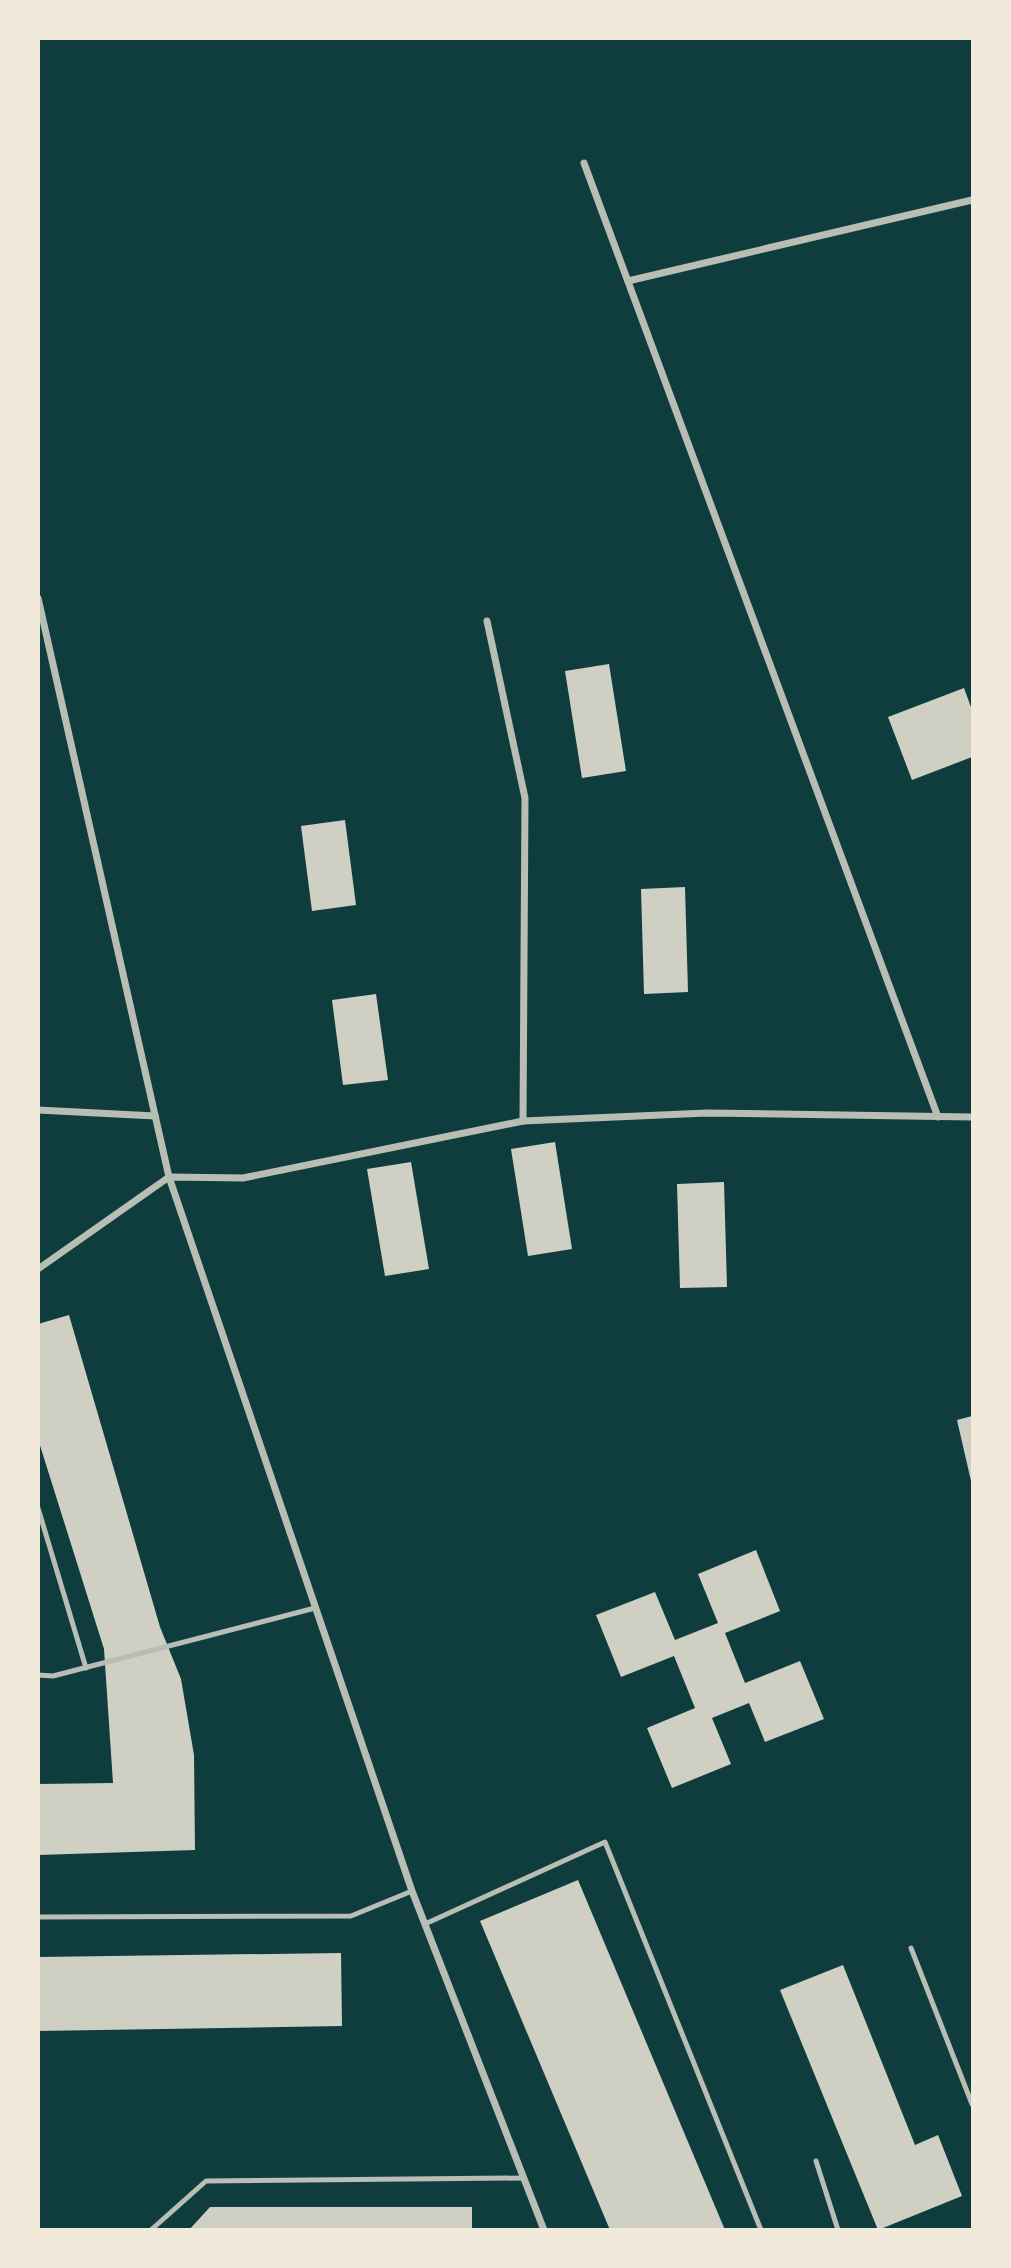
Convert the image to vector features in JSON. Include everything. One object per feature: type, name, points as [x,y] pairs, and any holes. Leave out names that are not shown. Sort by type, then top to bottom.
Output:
[{"type":"street","points":[[584,163],[938,1117]]},
{"type":"street","points":[[628,281],[972,200]]},
{"type":"street","points":[[38,598],[169,1177],[412,1891],[544,2230]]},
{"type":"street","points":[[487,621],[525,798],[523,1121]]},
{"type":"street","points":[[38,1110],[155,1116]]},
{"type":"street","points":[[38,1269],[169,1177],[243,1178],[523,1121],[707,1114],[972,1117]]},
{"type":"lane","points":[[38,1508],[86,1668]]},
{"type":"lane","points":[[38,1675],[53,1676],[315,1608]]},
{"type":"lane","points":[[425,1924],[605,1842],[761,2230]]},
{"type":"lane","points":[[38,1917],[351,1916],[412,1891]]},
{"type":"lane","points":[[911,1948],[972,2104]]},
{"type":"lane","points":[[816,2161],[838,2230]]},
{"type":"lane","points":[[151,2230],[206,2181],[523,2178]]},
{"type":"building","points":[[609,664],[626,771],[582,778],[565,671]]},
{"type":"building","points":[[964,688],[972,710],[972,757],[912,780],[888,717]]},
{"type":"building","points":[[345,820],[356,905],[312,911],[301,826]]},
{"type":"building","points":[[685,887],[688,992],[644,994],[641,889]]},
{"type":"building","points":[[376,994],[388,1080],[343,1085],[332,1000]]},
{"type":"building","points":[[555,1142],[572,1249],[528,1256],[511,1149]]},
{"type":"building","points":[[411,1162],[429,1269],[385,1276],[367,1169]]},
{"type":"building","points":[[724,1182],[727,1287],[680,1288],[677,1184]]},
{"type":"building","points":[[69,1315],[160,1627],[181,1679],[194,1755],[195,1850],[38,1855],[38,1784],[113,1783],[104,1649],[38,1439],[38,1324]]},
{"type":"building","points":[[972,1416],[972,1481],[971,1481],[957,1420]]},
{"type":"building","points":[[756,1550],[780,1611],[725,1633],[745,1683],[800,1661],[824,1719],[765,1742],[749,1703],[712,1718],[731,1764],[672,1788],[647,1728],[695,1708],[674,1656],[621,1677],[596,1615],[655,1592],[675,1640],[718,1623],[698,1574]]},
{"type":"building","points":[[578,1880],[725,2230],[610,2230],[480,1921]]},
{"type":"building","points":[[341,1953],[342,2026],[38,2031],[38,1957]]},
{"type":"building","points":[[843,1965],[915,2145],[938,2135],[962,2196],[878,2230],[780,1990]]},
{"type":"building","points":[[210,2207],[472,2207],[472,2230],[189,2230]]}]
